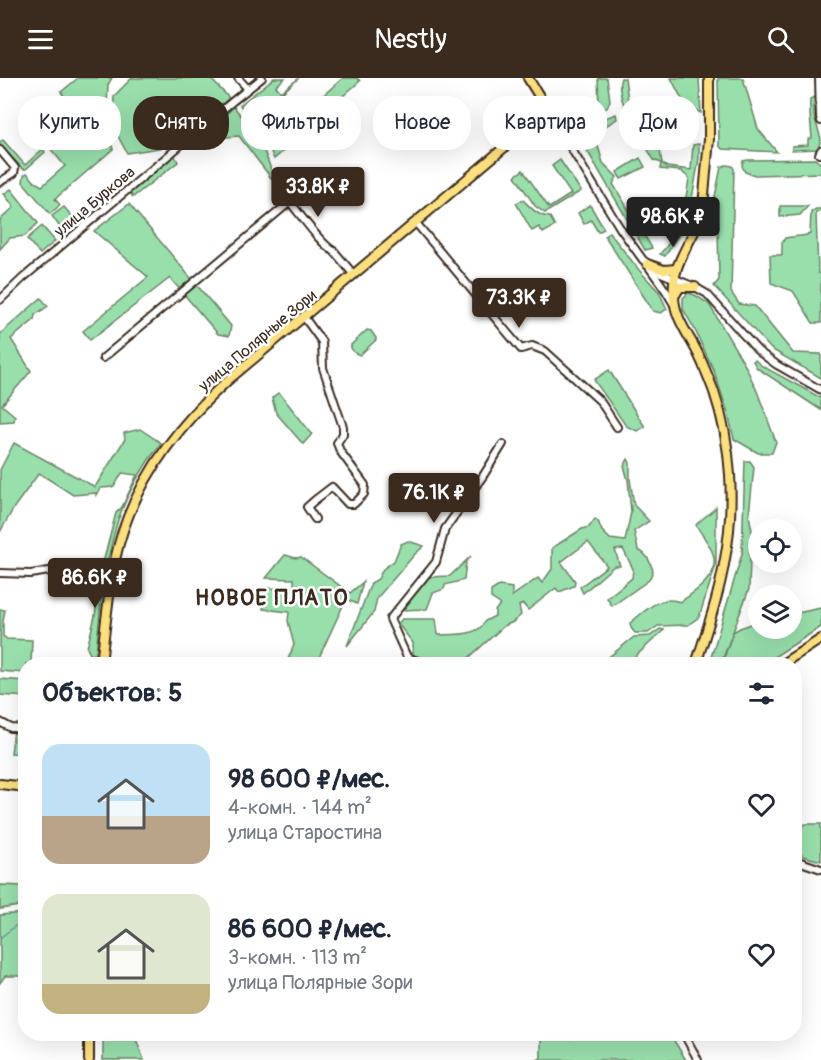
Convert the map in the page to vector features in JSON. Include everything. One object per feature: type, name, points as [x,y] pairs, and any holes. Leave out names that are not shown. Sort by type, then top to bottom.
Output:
[{"type":"main road","points":[[528,78],[539,96]]},
{"type":"main road","points":[[698,657],[725,559],[730,477],[728,447],[714,393],[705,368],[680,322],[674,300],[674,279],[676,269],[701,215],[709,146],[710,78]]},
{"type":"main road","name":"улица Полярные Зори","points":[[102,657],[115,559],[129,514],[167,447],[184,424],[208,398],[500,150]]},
{"type":"main road","points":[[647,264],[664,270],[676,269]]},
{"type":"main road","points":[[674,300],[680,287],[693,286]]},
{"type":"main road","points":[[793,657],[821,639]]},
{"type":"main road","points":[[0,784],[18,786]]},
{"type":"main road","points":[[89,1041],[89,1060]]},
{"type":"street","points":[[238,78],[248,89]]},
{"type":"street","name":"улица Буркова","points":[[0,300],[23,278],[262,78]]},
{"type":"street","points":[[819,78],[821,121]]},
{"type":"street","points":[[0,150],[15,168],[14,173],[0,183]]},
{"type":"street","points":[[572,150],[638,255],[647,264],[676,309]]},
{"type":"street","points":[[103,358],[290,202],[354,275]]},
{"type":"street","points":[[416,223],[521,350],[532,346],[545,351],[600,401],[617,428]]},
{"type":"street","points":[[647,264],[707,294],[749,343],[766,358],[821,390]]},
{"type":"street","points":[[304,317],[322,342],[322,368],[343,427],[343,434],[337,443],[340,451],[364,485],[364,494],[354,504],[348,504],[332,488],[322,494],[308,507],[315,519]]},
{"type":"street","points":[[407,657],[390,619],[436,562],[445,529],[503,444]]},
{"type":"street","points":[[0,573],[31,574],[48,571],[78,573],[110,590]]},
{"type":"street","points":[[0,722],[11,728],[18,728]]},
{"type":"street","points":[[802,862],[821,869]]},
{"type":"street","points":[[688,1041],[698,1060]]},
{"type":"green space","points":[[78,78],[112,78],[108,85],[107,96],[64,96],[61,92]]},
{"type":"green space","points":[[132,78],[210,78],[227,96],[133,96],[133,150],[146,150],[127,153],[121,142],[121,96],[114,96]]},
{"type":"green space","points":[[274,78],[285,78],[276,86],[281,92],[299,78],[282,93],[284,96],[251,96]]},
{"type":"green space","points":[[343,78],[357,78],[360,81],[343,96],[322,96]]},
{"type":"green space","points":[[598,78],[607,78],[610,101],[607,108],[607,96],[599,96]]},
{"type":"green space","points":[[621,78],[625,78],[627,96],[621,96]]},
{"type":"green space","points":[[671,78],[699,78],[701,113],[699,112],[699,96],[680,96]]},
{"type":"green space","points":[[718,78],[743,78],[758,129],[777,152],[722,149],[719,145]]},
{"type":"green space","points":[[814,97],[814,116],[821,139],[818,149],[792,150],[792,146],[808,145],[808,139],[812,138],[810,99]]},
{"type":"green space","points":[[234,107],[241,116],[241,139],[239,136],[229,137],[229,111]]},
{"type":"green space","points":[[616,114],[617,119],[607,125],[607,117]]},
{"type":"green space","points":[[3,140],[25,165],[42,150],[45,152],[26,169],[23,169],[0,145]]},
{"type":"green space","points":[[51,150],[112,150],[55,199],[60,205],[50,214],[23,182],[24,175],[27,173],[42,186],[65,166]]},
{"type":"green space","points":[[250,150],[264,150],[278,187]]},
{"type":"green space","points":[[270,150],[285,150],[274,159]]},
{"type":"green space","points":[[587,150],[599,150],[603,163],[617,177],[613,184],[652,248],[645,250]]},
{"type":"green space","points":[[648,150],[660,150],[662,163],[667,167],[691,170],[693,150],[699,150],[688,221],[665,256],[660,254],[673,237],[681,219],[689,178],[681,171],[660,169],[661,163],[654,160]]},
{"type":"green space","points":[[174,154],[178,162],[133,197],[129,192]]},
{"type":"green space","points":[[640,158],[645,167],[621,179],[617,172]]},
{"type":"green space","points":[[815,159],[821,164],[821,173],[755,175],[745,172],[742,166],[743,161],[748,160]]},
{"type":"green space","points":[[560,160],[581,191],[545,213],[535,206],[515,176],[523,170],[549,208],[571,194],[552,166]]},
{"type":"green space","points":[[726,165],[734,169],[731,292],[739,304],[755,306],[793,353],[821,354],[821,378],[771,349],[714,286],[719,280],[718,225],[706,225],[712,211],[721,167]]},
{"type":"green space","points":[[11,189],[38,223],[25,236],[10,238],[0,249],[0,220],[14,207],[4,194]]},
{"type":"green space","points":[[523,200],[539,214],[550,217],[555,226],[543,233],[539,227],[532,231],[516,203]]},
{"type":"green space","points":[[129,204],[231,326],[229,336],[218,334],[170,278],[90,340],[83,331],[148,277],[94,231]]},
{"type":"green space","points":[[590,205],[604,229],[598,232],[591,220],[584,224],[578,213]]},
{"type":"green space","points":[[780,206],[808,206],[800,215],[780,217]]},
{"type":"green space","points":[[64,207],[77,222],[64,233],[52,216]]},
{"type":"green space","points":[[821,209],[821,212],[816,213],[818,273],[821,273],[821,323],[813,323],[793,291],[771,283],[770,255],[782,255],[782,243],[785,238],[810,234],[811,212]]},
{"type":"green space","points":[[42,226],[55,241],[40,254],[27,239]]},
{"type":"green space","points":[[609,232],[659,292],[667,309],[661,313],[653,311],[605,236]]},
{"type":"green space","points":[[688,293],[709,304],[746,367],[776,442],[772,453],[758,453],[734,439],[714,371],[683,309],[683,298]]},
{"type":"green space","points":[[41,298],[48,306],[35,315],[34,320],[11,339],[31,371],[2,405],[15,416],[14,421],[0,422],[0,334]]},
{"type":"green space","points":[[367,330],[371,331],[376,340],[360,355],[352,350],[351,345]]},
{"type":"green space","points":[[755,360],[821,398],[821,410],[757,368],[753,361]]},
{"type":"green space","points":[[609,370],[645,427],[637,431],[626,426],[594,380]]},
{"type":"green space","points":[[278,393],[312,434],[303,444],[276,413],[272,398]]},
{"type":"green space","points":[[140,429],[161,443],[136,480],[126,500],[118,520],[104,579],[99,578],[116,513],[122,507],[137,475],[122,473],[114,487],[101,488],[96,495],[96,493],[73,495],[39,473],[15,506],[0,532],[0,470],[14,443],[95,487],[125,439],[124,433]]},
{"type":"green space","points":[[628,459],[634,505],[649,521],[634,531],[638,550],[648,558],[651,564],[653,571],[649,580],[612,606],[607,598],[632,578],[633,569],[623,549],[615,550],[620,566],[614,566],[583,593],[580,587],[607,566],[588,542],[561,562],[575,581],[574,586],[559,592],[556,588],[528,610],[523,604],[519,606],[521,615],[504,626],[470,657],[418,657],[413,655],[413,643],[398,624],[402,619],[436,619],[438,635],[477,630],[485,621],[495,616],[495,611],[500,604],[491,598],[491,591],[499,586],[512,588],[512,596],[538,578],[542,583],[552,569],[552,548],[589,527],[595,519],[610,539],[625,541],[631,512],[628,480],[624,466]]},
{"type":"green space","points":[[745,461],[750,461],[754,467],[748,519],[748,592],[724,657],[711,657],[742,554]]},
{"type":"green space","points":[[716,507],[716,565],[699,617],[688,625],[658,626],[648,633],[635,633],[630,623],[647,609],[666,600],[680,602],[699,588],[710,576],[714,562],[713,554],[696,525]]},
{"type":"green space","points":[[408,541],[424,546],[377,598],[374,612],[347,646],[371,583],[378,579],[383,569],[394,561],[401,544]]},
{"type":"green space","points":[[285,555],[301,557],[350,593],[363,582],[357,604],[346,599],[319,657],[289,657],[294,645],[288,621],[289,612],[263,609],[266,588],[294,589],[294,579],[266,578]]},
{"type":"green space","points":[[471,556],[466,562],[464,580],[445,585],[444,589],[433,593],[427,609],[402,610],[429,577],[450,576]]},
{"type":"green space","points":[[98,591],[102,591],[96,653],[91,656],[87,648]]},
{"type":"green space","points":[[821,608],[821,627],[774,657],[724,657],[733,632],[748,625],[748,639],[802,639],[802,612]]},
{"type":"green space","points":[[0,609],[5,610],[3,636],[7,639],[32,640],[31,657],[18,657],[18,672],[0,671]]},
{"type":"green space","points":[[660,629],[664,630],[635,657],[609,657],[634,637],[650,636]]},
{"type":"green space","points":[[0,679],[18,680],[18,696],[0,695]]},
{"type":"green space","points":[[14,730],[18,730],[18,754],[11,753]]},
{"type":"green space","points":[[805,824],[821,824],[821,861],[802,855],[802,826]]},
{"type":"green space","points":[[0,885],[18,886],[18,906],[0,909]]},
{"type":"green space","points":[[18,914],[18,976],[5,976],[0,983],[0,915]]},
{"type":"green space","points":[[103,1041],[137,1041],[144,1060],[103,1060]]},
{"type":"green space","points":[[541,1041],[674,1041],[686,1060],[643,1060],[642,1058],[636,1060],[537,1060],[541,1058]]},
{"type":"waterway","points":[[0,938],[18,925]]},
{"type":"district","name":"НОВОЕ ПЛАТО","points":[[272,597]]}]
